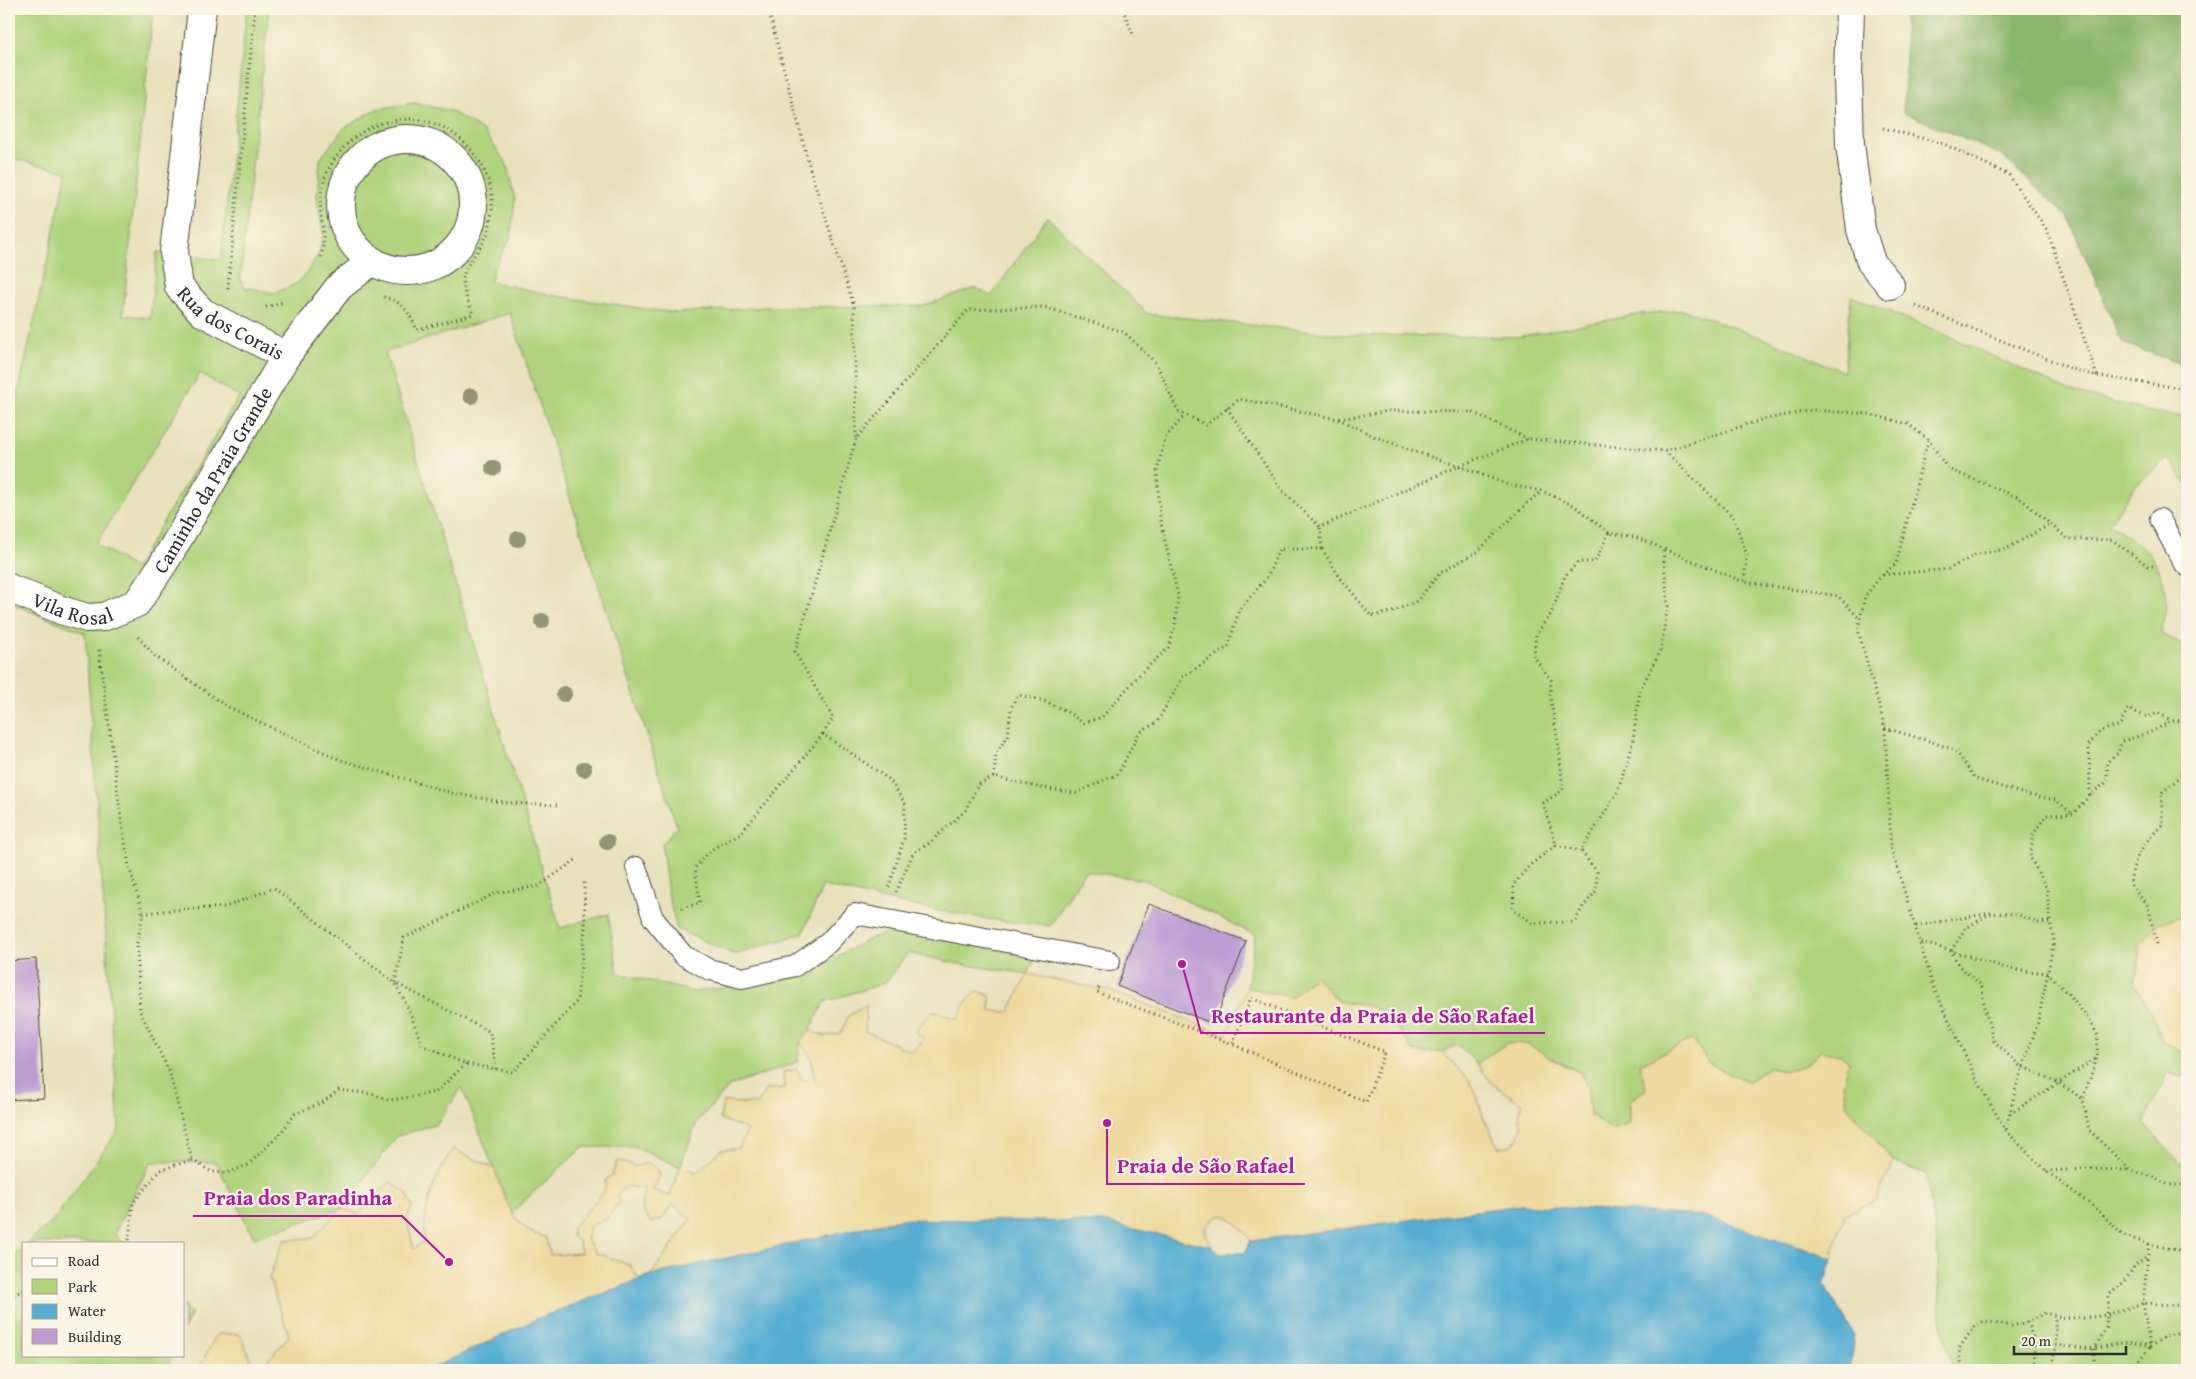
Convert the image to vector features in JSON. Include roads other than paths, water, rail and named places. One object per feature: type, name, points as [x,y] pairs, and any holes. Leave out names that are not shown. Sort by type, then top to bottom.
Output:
[{"type":"street","name":"Rua dos Corais","points":[[202,9],[174,252],[178,287],[202,312],[286,356],[339,287],[372,261]]},
{"type":"street","points":[[1850,9],[1848,76],[1850,144],[1861,230],[1871,262],[1890,285]]},
{"type":"street","points":[[407,139],[431,144],[452,157],[466,176],[473,200],[470,224],[459,246],[440,262],[416,270],[393,270],[372,261],[354,245],[343,222],[342,214],[341,199],[348,175],[362,156],[383,143],[407,139]]},
{"type":"street","name":"Caminho da Praia Grande","points":[[137,603],[165,561],[286,356]]},
{"type":"street","name":"Vila Rosal","points":[[9,588],[61,610],[87,618],[102,617],[137,603]]},
{"type":"lane","points":[[2160,519],[2185,564]]},
{"type":"lane","points":[[636,867],[653,918],[683,955],[708,969],[742,978],[795,966],[828,943],[855,914],[1110,961]]},
{"type":"water","points":[[1521,1205],[1704,1216],[1832,1258],[1824,1285],[1854,1334],[1850,1366],[1853,1370],[428,1370],[539,1318],[651,1275],[900,1219],[1102,1222],[1210,1246],[1220,1253],[1245,1253],[1251,1241]]},
{"type":"place","name":"Restaurante da Praia de São Rafael","points":[[1182,964]]},
{"type":"place","name":"Praia de São Rafael","points":[[1107,1123]]},
{"type":"place","name":"Praia dos Paradinha","points":[[449,1262]]}]
